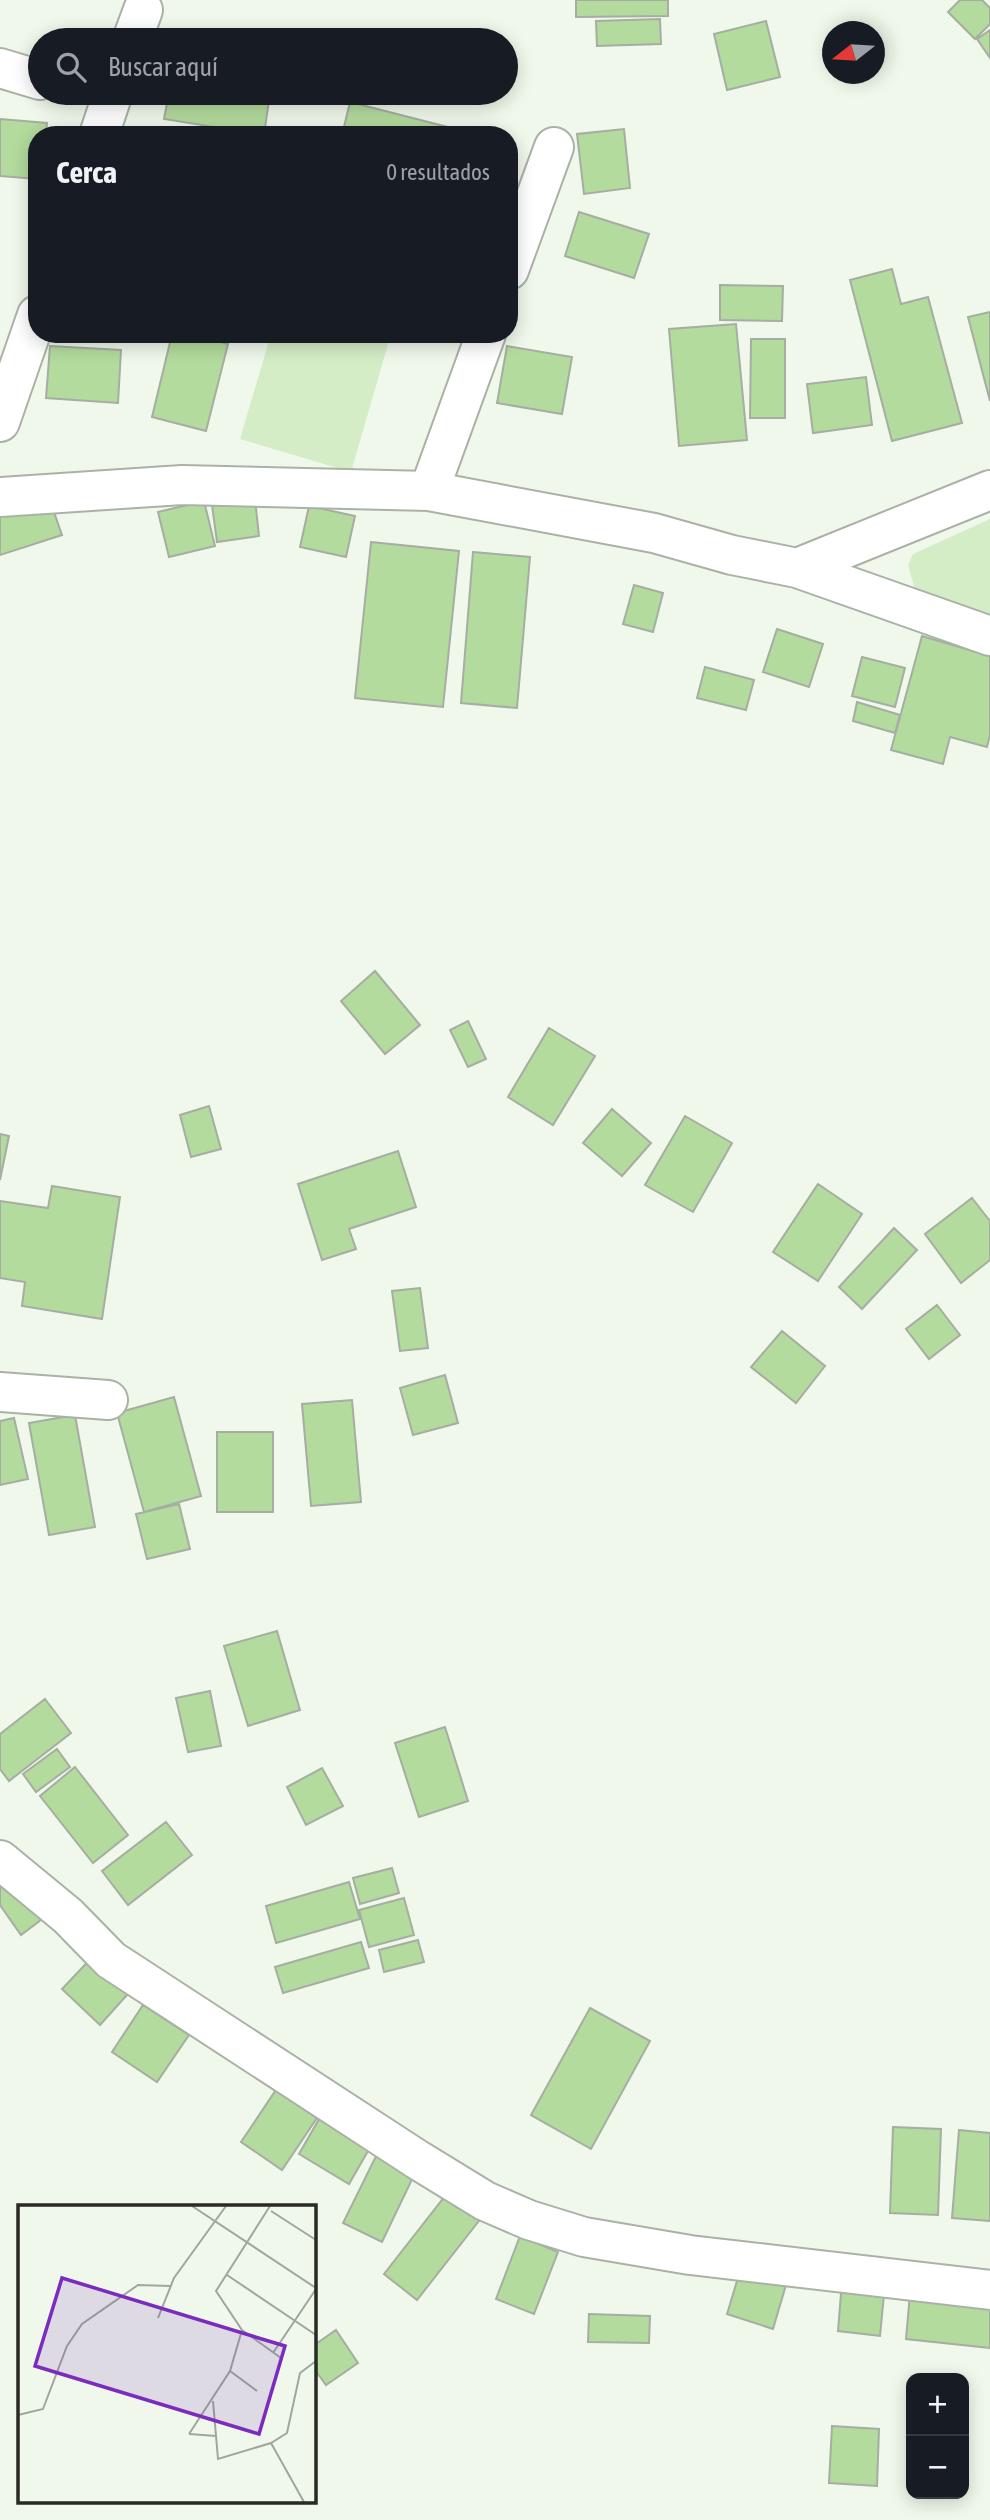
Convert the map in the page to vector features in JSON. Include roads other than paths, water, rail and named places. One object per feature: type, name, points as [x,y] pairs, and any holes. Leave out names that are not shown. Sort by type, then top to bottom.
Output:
[{"type":"street","points":[[0,68],[28,76]]},
{"type":"street","points":[[518,245],[554,147]]},
{"type":"street","points":[[0,422],[28,341]]},
{"type":"street","points":[[429,491],[483,343]]},
{"type":"street","points":[[0,497],[182,485],[429,491],[654,533],[732,555],[797,568],[990,636]]},
{"type":"street","points":[[797,568],[990,490]]},
{"type":"street","points":[[0,1392],[108,1400]]},
{"type":"street","points":[[0,1860],[68,1916],[111,1960],[418,2160],[485,2201],[507,2211],[584,2237],[690,2255],[990,2290]]}]
